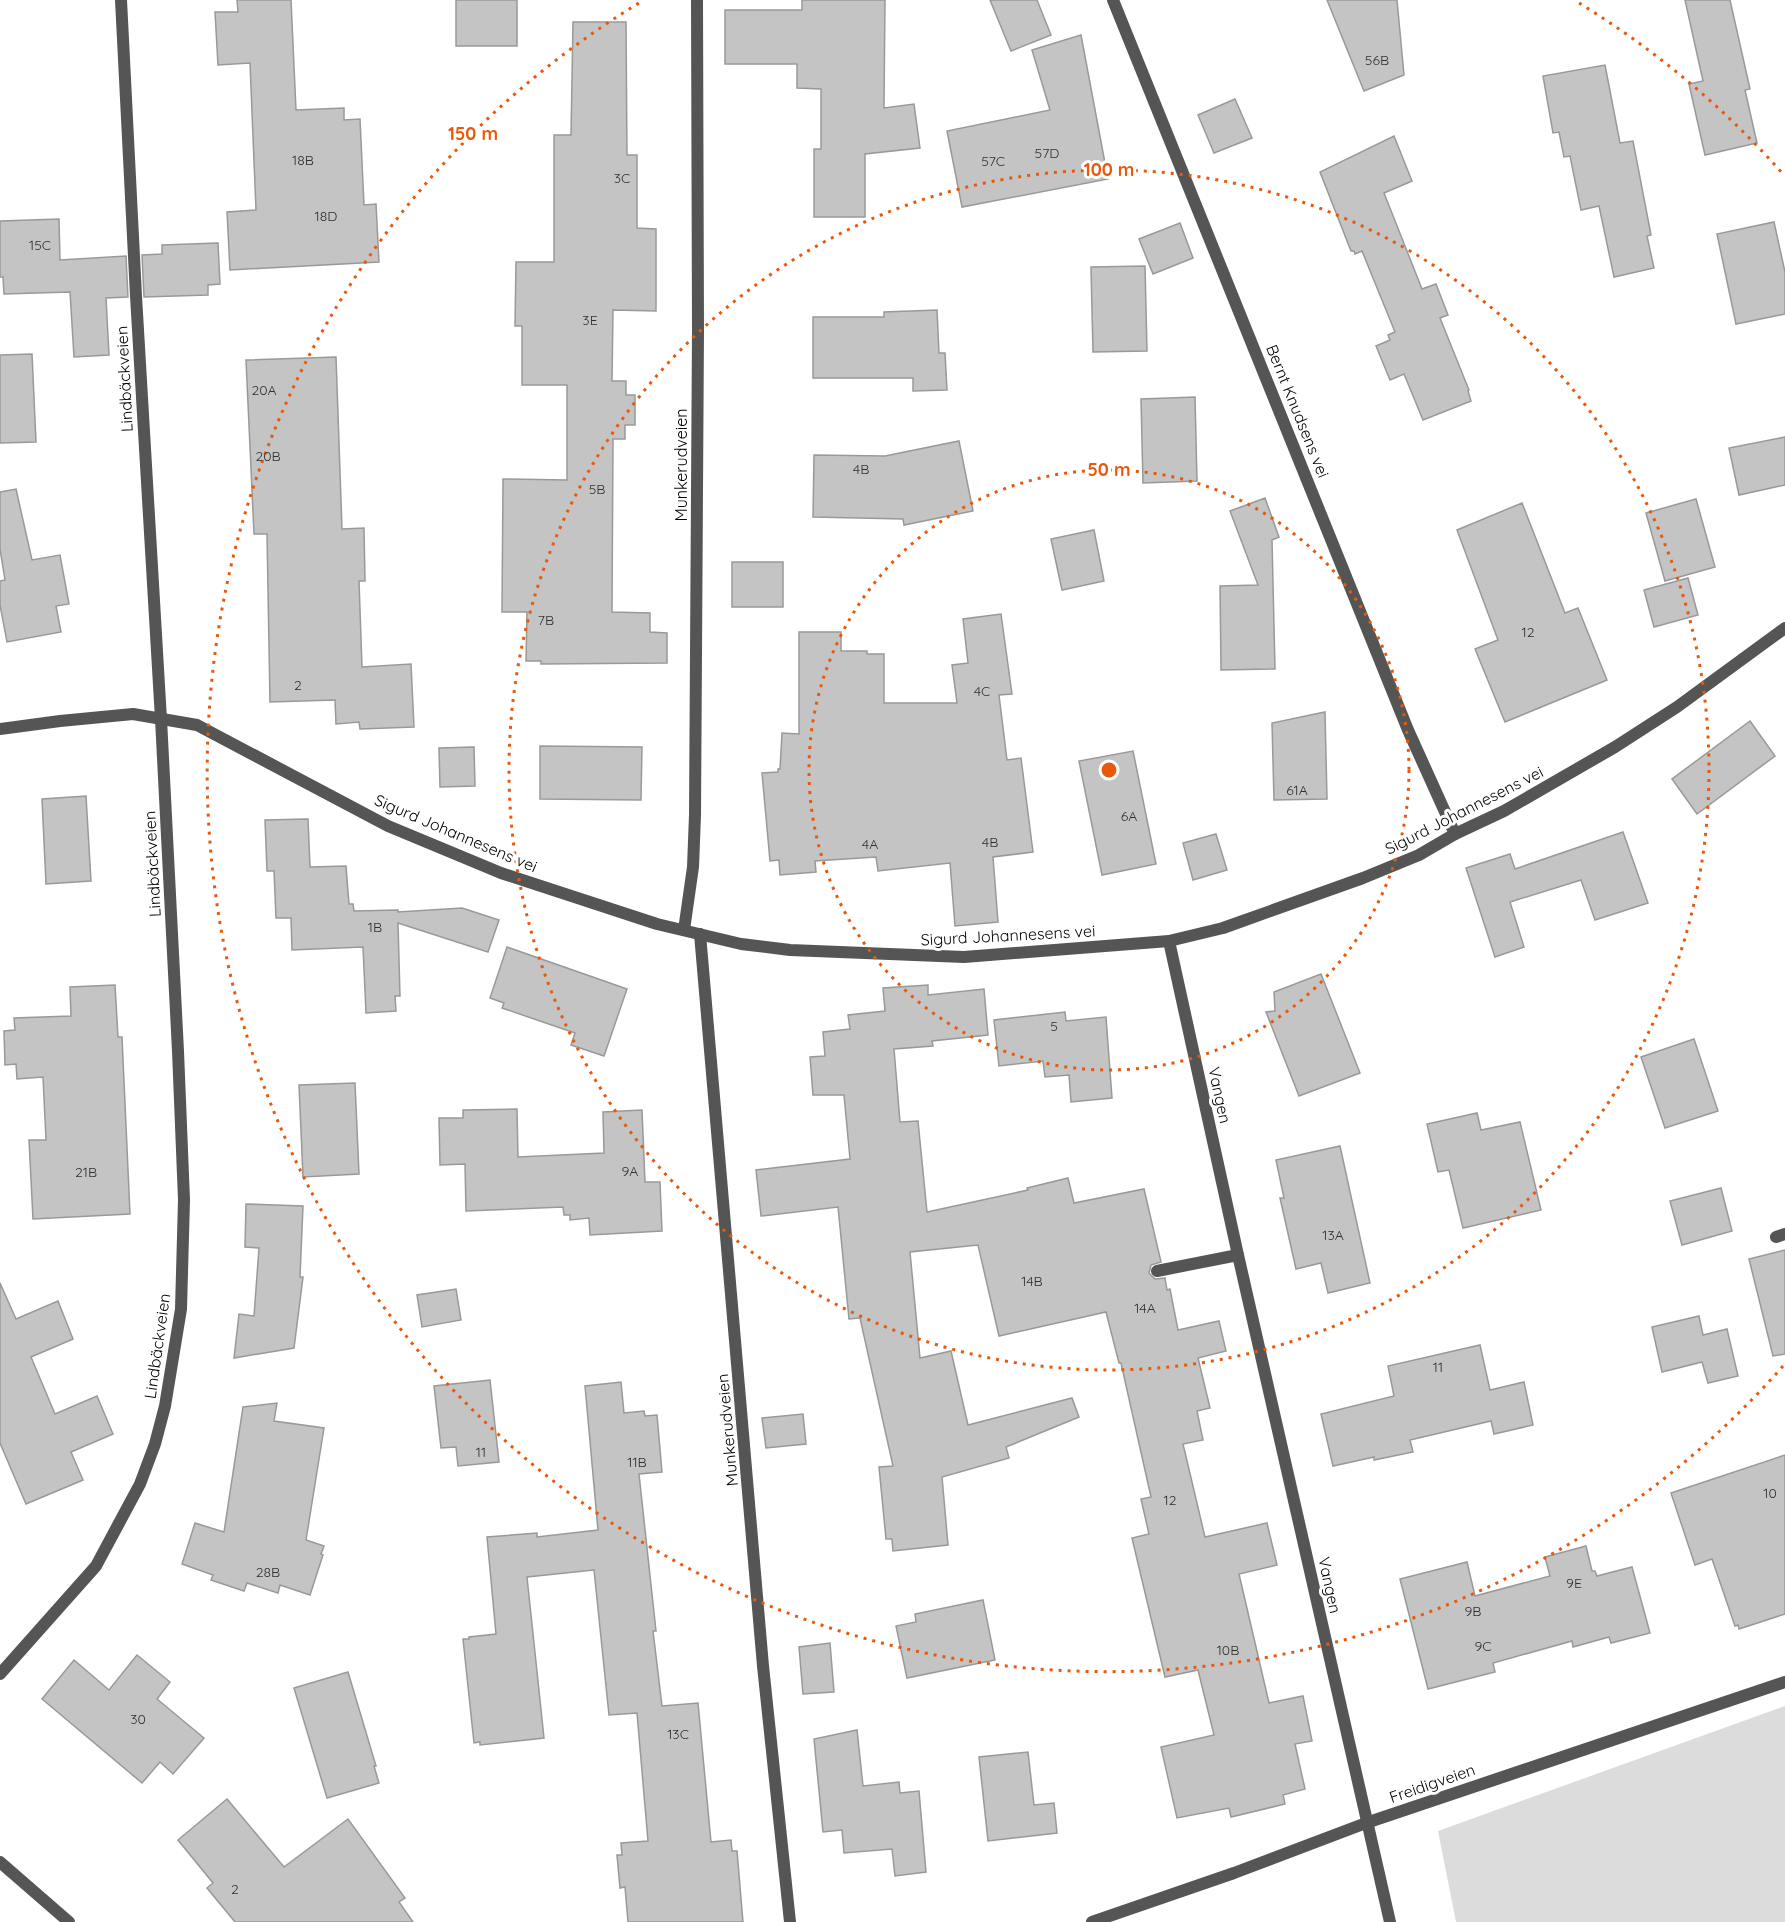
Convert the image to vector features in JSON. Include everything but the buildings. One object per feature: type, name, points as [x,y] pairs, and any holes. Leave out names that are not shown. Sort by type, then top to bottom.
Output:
[{"type":"street","name":"Lindbäckveien","points":[[0,1674],[96,1566],[140,1484],[155,1444],[165,1406],[181,1309],[184,1200],[161,719],[136,308],[121,0]]},
{"type":"street","name":"Munkerudveien","points":[[684,930],[693,867],[695,815],[698,353],[697,0]]},
{"type":"street","name":"Bernt Knudsens vei","points":[[1113,0],[1408,730],[1455,834]]},
{"type":"street","name":"Sigurd Johannesens vei","points":[[0,729],[133,714],[197,725],[388,826],[501,873],[684,930],[741,944],[790,950],[964,957],[1169,941],[1223,928],[1363,878],[1419,855],[1455,834],[1504,811],[1616,747],[1677,707],[1785,628]]},
{"type":"street","name":"Munkerudveien","points":[[700,934],[763,1666],[790,1922]]},
{"type":"street","name":"Vangen","points":[[1169,941],[1390,1922]]},
{"type":"street","points":[[1157,1271],[1238,1255]]},
{"type":"street","name":"Freidigveien","points":[[1092,1922],[1234,1873],[1366,1823],[1785,1682]]},
{"type":"street","points":[[0,1862],[69,1922]]},
{"type":"shaded area","points":[[1785,1706],[1785,1922],[1456,1922],[1438,1831]]}]
